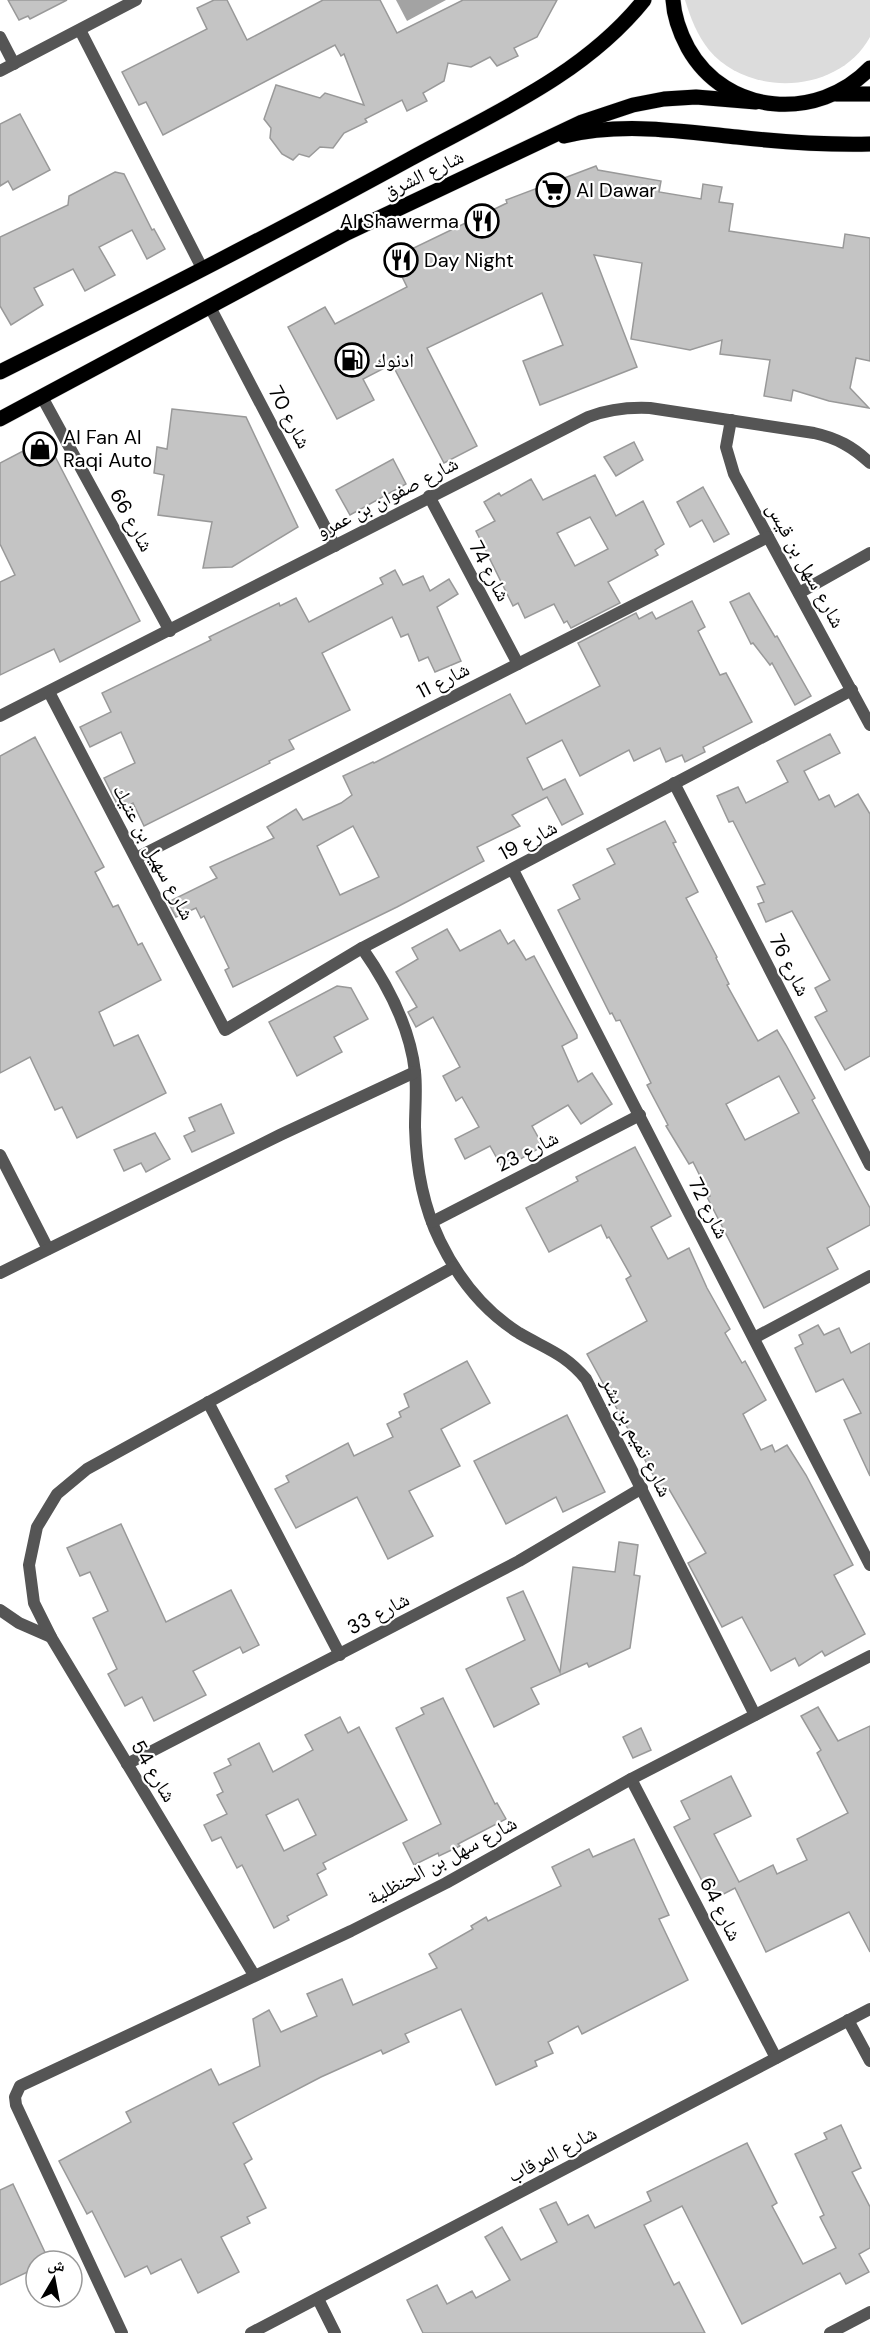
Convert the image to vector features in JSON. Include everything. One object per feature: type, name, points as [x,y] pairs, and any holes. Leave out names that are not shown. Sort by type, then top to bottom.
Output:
[{"type":"main road","name":"شارع الشرق","points":[[0,372],[203,270],[533,92],[578,64],[600,46],[644,0]]},
{"type":"main road","points":[[673,0],[680,33],[693,56],[710,76],[732,91],[756,102]]},
{"type":"main road","points":[[836,94],[860,79],[870,68]]},
{"type":"main road","name":"شارع الشرق","points":[[0,418],[347,233],[582,122],[633,105],[696,97],[783,106],[811,103],[836,94]]},
{"type":"main road","points":[[836,94],[870,94]]},
{"type":"main road","points":[[538,142],[569,135],[632,128],[664,129],[783,142],[870,144]]},
{"type":"street","points":[[0,70],[136,0]]},
{"type":"street","points":[[80,30],[203,270]]},
{"type":"street","points":[[0,37],[14,64]]},
{"type":"street","name":"شارع 70","points":[[210,307],[335,546]]},
{"type":"street","name":"شارع 66","points":[[42,397],[171,631]]},
{"type":"street","name":"شارع صفوان بن عمرو","points":[[0,716],[171,631],[429,496],[588,417],[616,408],[642,408],[814,433],[837,439],[870,463]]},
{"type":"street","name":"شارع سهل بن قيس","points":[[731,420],[726,447],[729,461],[870,725]]},
{"type":"street","name":"شارع 74","points":[[429,496],[518,664]]},
{"type":"street","name":"شارع 11","points":[[136,858],[768,537]]},
{"type":"street","points":[[799,593],[870,553]]},
{"type":"street","name":"شارع 19","points":[[225,1030],[362,948],[852,690]]},
{"type":"street","name":"شارع سهيل بن عتيك","points":[[49,692],[225,1030]]},
{"type":"street","name":"شارع 76","points":[[674,783],[870,1165]]},
{"type":"street","name":"شارع 72","points":[[513,870],[870,1564]]},
{"type":"street","name":"شارع تميم بن بشر","points":[[362,948],[392,995],[411,1046],[415,1072],[417,1156],[421,1185],[432,1222],[454,1267],[490,1311],[521,1334],[565,1358],[594,1391],[755,1715]]},
{"type":"street","points":[[0,1273],[280,1135],[415,1072]]},
{"type":"street","name":"شارع 23","points":[[432,1222],[640,1115]]},
{"type":"street","points":[[0,1155],[48,1250]]},
{"type":"street","name":"شارع 54","points":[[254,1975],[51,1637],[34,1603],[29,1565],[37,1527],[57,1494],[87,1469],[454,1267]]},
{"type":"street","points":[[754,1338],[870,1276]]},
{"type":"street","points":[[208,1402],[340,1655]]},
{"type":"street","name":"شارع 33","points":[[127,1764],[519,1561],[642,1488]]},
{"type":"street","points":[[0,1610],[20,1623],[51,1637]]},
{"type":"street","name":"شارع سهل بن الحنظلية","points":[[122,2333],[16,2105],[16,2092],[25,2082],[351,1931],[447,1883],[631,1779],[870,1656]]},
{"type":"street","name":"شارع 64","points":[[631,1779],[776,2058]]},
{"type":"street","name":"شارع المرقاب","points":[[251,2333],[870,2009]]},
{"type":"street","points":[[848,2020],[870,2061]]},
{"type":"street","points":[[318,2299],[335,2333]]},
{"type":"street","points":[[830,2333],[869,2315]]},
{"type":"shaded area","points":[[396,0],[446,0],[407,21]]},
{"type":"shaded area","points":[[685,0],[870,0],[870,37],[856,56],[837,70],[816,79],[793,83],[769,82],[747,76],[726,66],[709,50],[701,39]]},
{"type":"building","points":[[8,0],[67,0],[30,19],[28,16],[19,20]]},
{"type":"building","points":[[214,0],[227,0],[247,40],[323,0],[380,0],[397,33],[463,0],[557,0],[537,37],[514,48],[518,56],[497,66],[490,57],[471,67],[448,63],[444,81],[423,93],[427,101],[407,111],[402,100],[365,119],[367,122],[344,133],[333,148],[320,147],[309,157],[299,154],[293,160],[282,154],[270,138],[271,128],[264,119],[276,85],[320,98],[325,93],[364,105],[344,54],[341,56],[335,45],[163,135],[146,102],[139,105],[122,72],[207,29],[197,8]]},
{"type":"building","points":[[20,114],[50,170],[13,190],[8,181],[0,186],[0,124]]},
{"type":"building","points":[[596,166],[598,170],[661,181],[659,192],[701,199],[703,184],[722,187],[719,202],[733,204],[729,231],[843,248],[845,234],[870,238],[870,361],[856,358],[850,388],[869,408],[829,401],[793,390],[791,401],[764,396],[770,360],[720,354],[722,340],[690,350],[631,339],[642,263],[594,255],[637,367],[540,405],[523,361],[563,345],[542,293],[427,348],[477,446],[444,463],[392,364],[363,379],[374,400],[337,419],[288,327],[325,307],[335,324],[407,287],[393,258],[507,203],[506,200]]},
{"type":"building","points":[[115,172],[124,174],[152,230],[154,229],[165,249],[147,259],[132,230],[99,247],[115,275],[85,291],[73,269],[34,288],[43,305],[11,325],[0,306],[0,237],[68,205],[69,196]]},
{"type":"building","points":[[172,409],[246,417],[298,527],[232,567],[203,568],[212,522],[158,515],[164,475],[154,473],[157,447],[167,449]]},
{"type":"building","points":[[46,439],[140,621],[60,662],[54,649],[0,675],[0,582],[15,575],[0,544],[0,463]]},
{"type":"building","points":[[634,442],[643,460],[616,476],[604,457]]},
{"type":"building","points":[[393,459],[406,484],[350,515],[336,490]]},
{"type":"building","points":[[595,475],[616,516],[643,501],[664,544],[655,550],[658,555],[608,582],[620,603],[571,628],[567,621],[564,623],[554,604],[525,618],[518,603],[513,606],[476,531],[495,521],[484,502],[499,493],[501,496],[531,479],[543,500]],"holes":[[[590,517],[608,549],[575,566],[557,533]]]},
{"type":"building","points":[[703,487],[729,534],[714,542],[702,520],[690,527],[677,502]]},
{"type":"building","points":[[395,570],[403,585],[423,576],[430,591],[449,579],[458,594],[437,607],[461,661],[435,672],[428,657],[419,661],[408,634],[401,637],[392,617],[322,653],[350,710],[289,740],[294,749],[269,761],[270,763],[144,826],[133,803],[120,810],[104,778],[135,763],[121,732],[90,747],[80,727],[111,712],[102,693],[211,640],[209,637],[279,603],[280,606],[296,598],[309,622],[383,584],[380,578]]},
{"type":"building","points":[[749,593],[775,637],[777,636],[811,696],[795,705],[772,663],[770,665],[753,643],[751,644],[730,602]]},
{"type":"building","points":[[692,601],[705,627],[698,631],[720,675],[726,673],[752,722],[703,747],[705,752],[685,762],[682,755],[666,762],[660,748],[634,761],[629,750],[580,776],[562,740],[527,758],[543,790],[565,779],[583,814],[562,825],[547,797],[512,815],[520,826],[477,847],[484,861],[397,907],[233,987],[225,970],[229,968],[204,916],[201,918],[196,908],[176,917],[168,902],[217,878],[210,867],[274,838],[267,827],[296,809],[303,820],[341,803],[352,795],[343,776],[374,763],[510,694],[526,724],[600,686],[578,643],[636,613],[639,619],[652,612],[656,619]],"holes":[[[353,826],[379,877],[340,895],[317,846]]]},
{"type":"building","points":[[830,734],[840,753],[804,771],[819,800],[829,795],[835,807],[858,794],[870,814],[870,1056],[845,1070],[815,1017],[827,1011],[815,988],[830,980],[792,911],[766,922],[758,904],[764,902],[757,887],[765,884],[733,821],[729,822],[717,796],[738,787],[746,803],[788,782],[777,761]]},
{"type":"building","points":[[35,737],[104,867],[95,872],[113,907],[118,905],[138,945],[142,943],[161,980],[99,1012],[114,1046],[138,1035],[166,1093],[77,1138],[62,1107],[55,1110],[30,1057],[0,1073],[0,756]]},
{"type":"building","points":[[665,821],[676,842],[673,843],[698,892],[686,898],[717,957],[729,984],[727,985],[758,1041],[777,1030],[815,1098],[812,1100],[870,1208],[870,1225],[827,1248],[838,1269],[764,1308],[707,1197],[710,1196],[693,1162],[689,1164],[666,1126],[668,1125],[647,1085],[651,1083],[620,1020],[616,1021],[612,1013],[610,1014],[558,910],[580,899],[573,885],[615,864],[607,849]],"holes":[[[779,1076],[799,1113],[745,1140],[726,1104]]]},
{"type":"building","points":[[447,929],[460,951],[500,930],[508,944],[514,940],[526,960],[534,956],[577,1035],[577,1038],[562,1046],[578,1082],[592,1073],[612,1104],[581,1124],[568,1105],[532,1126],[543,1146],[503,1169],[490,1146],[465,1159],[455,1139],[479,1127],[462,1097],[456,1101],[443,1076],[460,1067],[433,1017],[416,1027],[408,1012],[417,1007],[396,972],[418,959],[412,948]]},
{"type":"building","points":[[337,986],[351,988],[368,1019],[334,1037],[342,1052],[297,1076],[269,1022]]},
{"type":"building","points":[[221,1104],[234,1133],[192,1152],[184,1136],[195,1131],[189,1118]]},
{"type":"building","points":[[155,1133],[170,1159],[146,1172],[141,1163],[124,1171],[114,1150]]},
{"type":"building","points":[[635,1147],[671,1216],[651,1227],[668,1259],[689,1248],[707,1288],[730,1329],[725,1333],[742,1363],[745,1361],[766,1400],[743,1414],[761,1450],[772,1445],[775,1452],[787,1445],[806,1475],[853,1565],[834,1575],[865,1634],[825,1656],[822,1651],[799,1666],[795,1658],[771,1671],[742,1617],[722,1627],[688,1563],[706,1553],[669,1489],[663,1493],[587,1354],[647,1321],[626,1279],[631,1276],[609,1237],[607,1238],[601,1225],[549,1252],[526,1208],[578,1181],[576,1177]]},
{"type":"building","points":[[818,1325],[824,1335],[839,1328],[851,1353],[870,1343],[870,1476],[844,1420],[861,1413],[843,1379],[816,1392],[795,1348],[803,1344],[799,1335]]},
{"type":"building","points":[[467,1361],[490,1403],[441,1429],[460,1466],[409,1491],[433,1536],[388,1559],[357,1497],[296,1528],[275,1489],[289,1482],[286,1476],[348,1443],[354,1456],[393,1437],[387,1424],[401,1417],[399,1412],[409,1407],[404,1394]]},
{"type":"building","points":[[567,1415],[605,1492],[563,1512],[556,1497],[506,1524],[474,1461]]},
{"type":"building","points":[[121,1524],[166,1622],[231,1590],[259,1645],[243,1653],[240,1647],[193,1671],[206,1695],[154,1721],[142,1697],[125,1706],[108,1674],[117,1669],[93,1618],[108,1611],[90,1572],[80,1576],[67,1548]]},
{"type":"building","points":[[619,1542],[638,1545],[634,1575],[640,1576],[630,1648],[589,1667],[587,1663],[531,1688],[539,1704],[494,1727],[466,1669],[525,1640],[507,1598],[523,1591],[560,1672],[573,1567],[615,1572]]},
{"type":"building","points":[[443,1698],[495,1804],[497,1803],[506,1819],[458,1844],[460,1846],[439,1856],[438,1853],[414,1865],[403,1843],[441,1824],[396,1728],[424,1714],[421,1708]]},
{"type":"building","points":[[818,1707],[838,1741],[870,1726],[870,1952],[849,1912],[766,1952],[735,1888],[712,1900],[674,1827],[690,1819],[681,1801],[731,1776],[751,1816],[714,1834],[739,1882],[773,1865],[777,1874],[807,1860],[797,1839],[848,1813],[817,1753],[821,1750],[801,1716]]},
{"type":"building","points":[[340,1717],[348,1733],[359,1727],[407,1820],[323,1863],[326,1869],[317,1874],[327,1895],[287,1916],[289,1920],[274,1928],[242,1865],[237,1868],[221,1837],[212,1841],[204,1825],[227,1814],[217,1795],[223,1792],[214,1773],[231,1765],[228,1759],[259,1743],[273,1772],[313,1750],[305,1735]],"holes":[[[298,1799],[316,1835],[284,1851],[266,1815]]]},
{"type":"building","points":[[641,1728],[651,1750],[633,1758],[623,1737]]},
{"type":"building","points":[[634,1839],[669,1915],[659,1919],[688,1980],[582,2034],[578,2026],[548,2042],[553,2053],[535,2061],[537,2066],[496,2085],[461,2009],[405,2034],[409,2042],[383,2054],[381,2050],[321,2077],[233,2123],[252,2159],[244,2164],[266,2208],[247,2217],[250,2223],[221,2237],[239,2272],[198,2293],[181,2259],[151,2274],[147,2266],[125,2277],[92,2211],[87,2214],[59,2161],[131,2122],[126,2112],[211,2069],[219,2085],[260,2066],[253,2019],[269,2010],[281,2032],[317,2016],[307,1994],[342,1979],[353,2005],[437,1968],[429,1954],[473,1929],[471,1926],[486,1917],[488,1921],[561,1886],[552,1867],[589,1849],[593,1857]]},
{"type":"building","points":[[841,2125],[861,2168],[852,2172],[870,2207],[870,2248],[859,2254],[869,2272],[846,2284],[840,2273],[742,2324],[682,2206],[644,2225],[674,2285],[679,2282],[705,2333],[423,2333],[407,2300],[437,2285],[447,2304],[472,2291],[476,2298],[510,2280],[485,2237],[502,2227],[521,2260],[557,2242],[540,2209],[556,2202],[568,2225],[588,2215],[595,2228],[651,2201],[647,2192],[747,2143],[777,2203],[772,2206],[803,2264],[836,2248],[820,2217],[824,2215],[795,2154],[827,2139],[824,2133]]},
{"type":"building","points":[[13,2184],[43,2249],[24,2249],[24,2274],[0,2285],[0,2190]]},
{"type":"place","name":"Al Dawar","points":[[553,190]]},
{"type":"place","name":"Al Shawerma","points":[[482,221]]},
{"type":"place","name":"Day Night","points":[[401,260]]},
{"type":"place","name":"ادنوك","points":[[352,360]]},
{"type":"place","name":"Al Fan Al Raqi Auto","points":[[40,449]]}]
